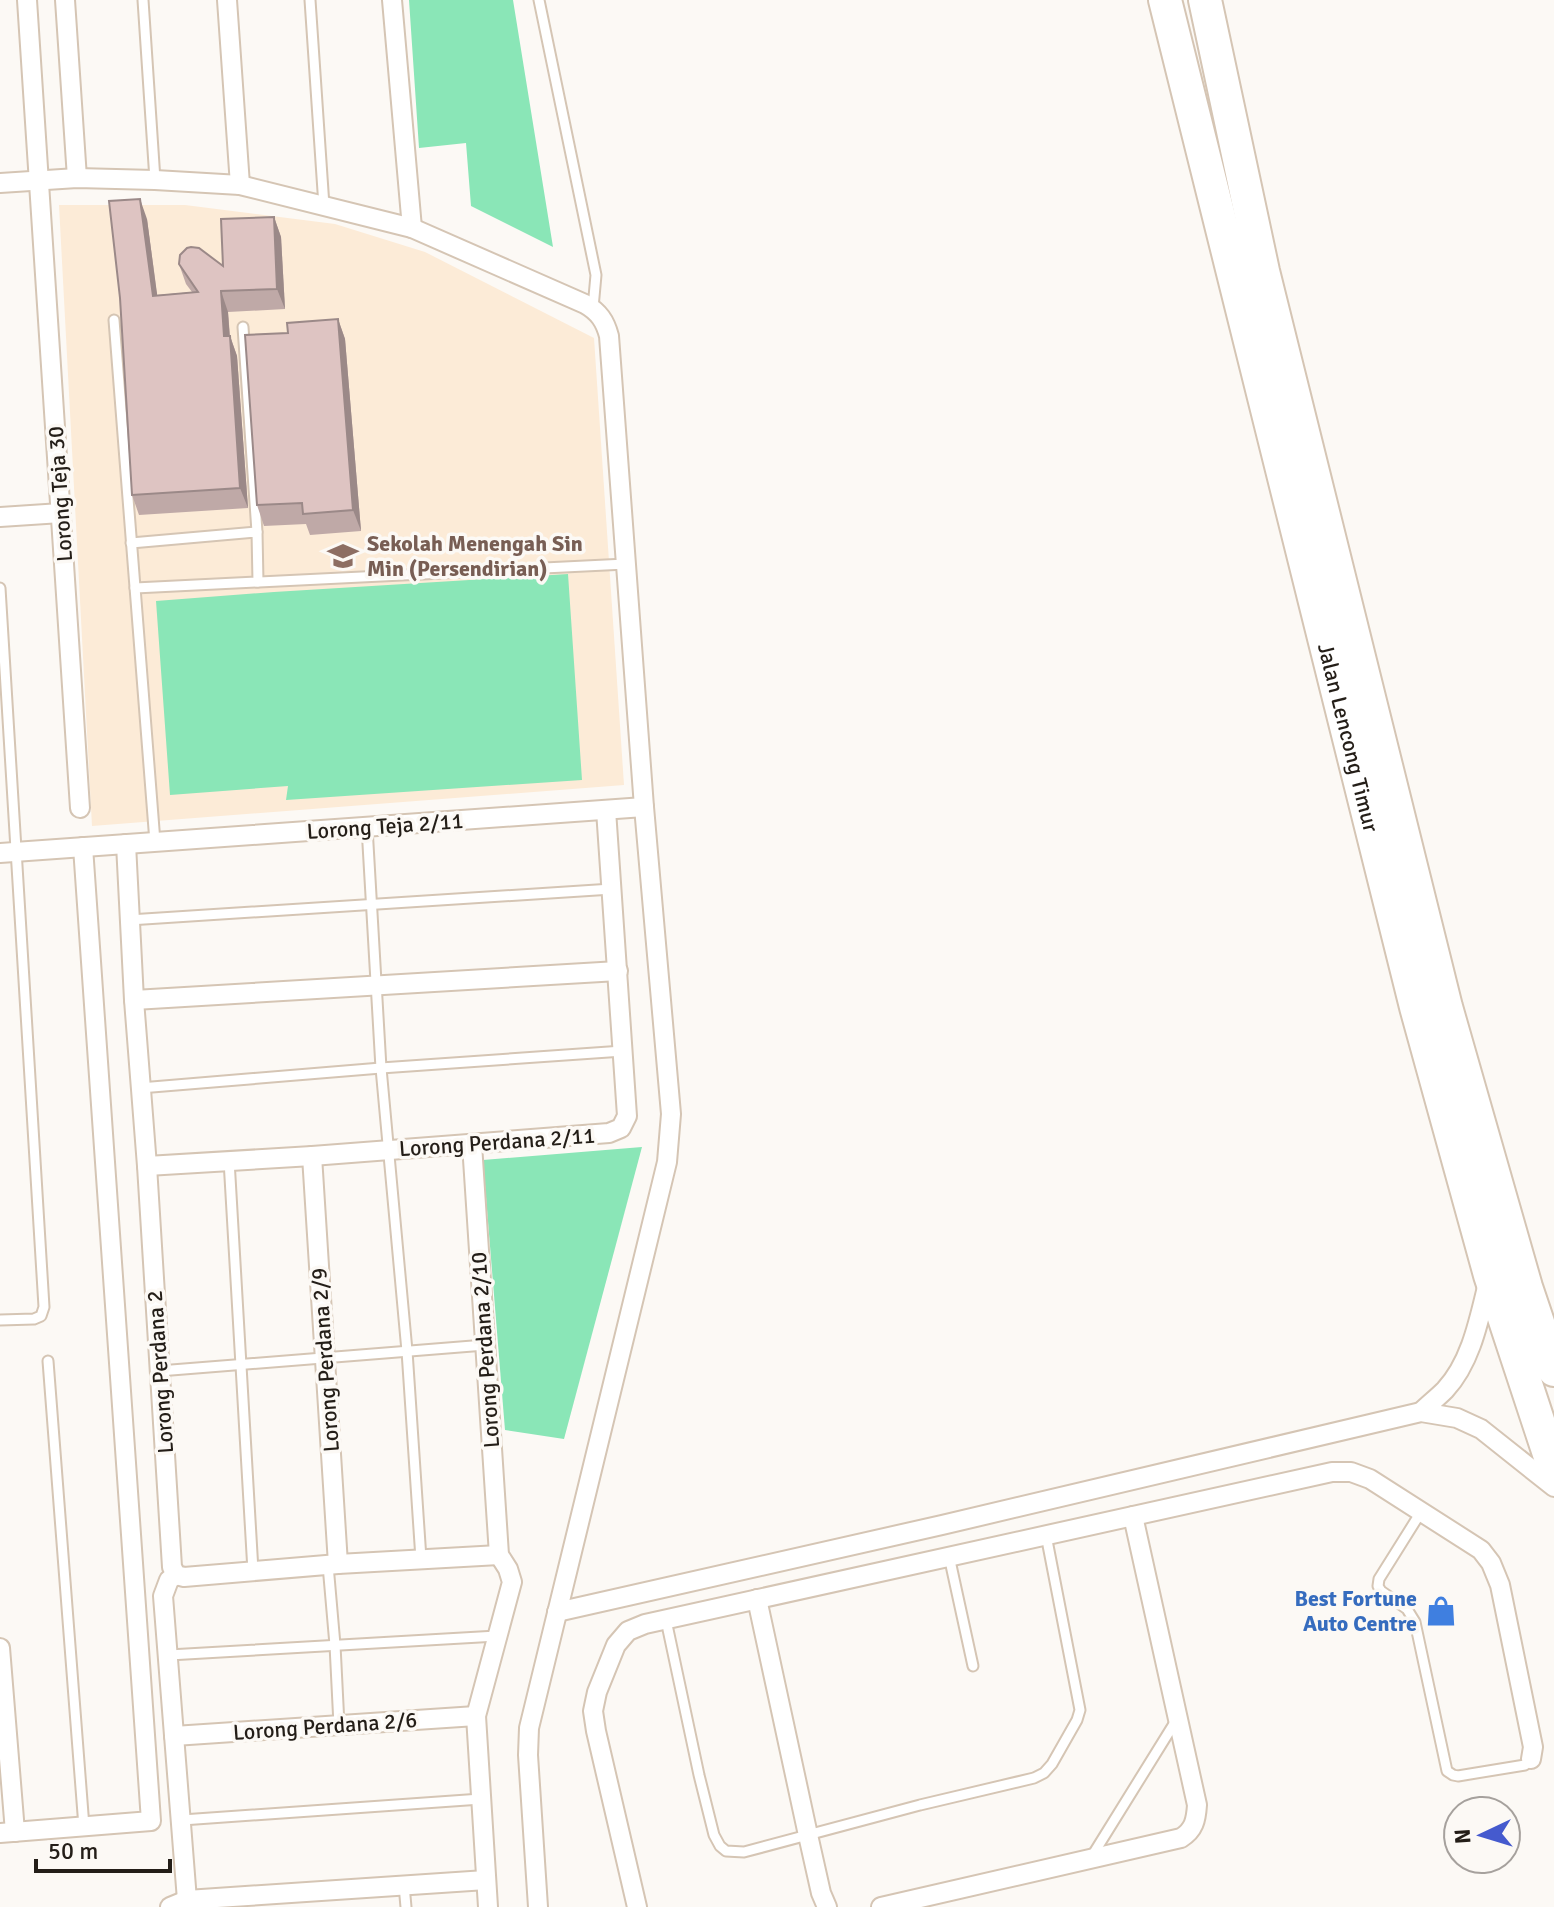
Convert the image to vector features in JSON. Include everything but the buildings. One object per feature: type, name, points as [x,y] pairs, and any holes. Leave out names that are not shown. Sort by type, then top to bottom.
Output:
[{"type":"highway","name":"Jalan Lencong Timur","points":[[1165,0],[1416,1007],[1490,1275],[1554,1469]]},
{"type":"highway","name":"Jalan Lencong Timur","points":[[1205,0],[1263,271],[1446,1007],[1526,1287],[1554,1370]]},
{"type":"street","name":"Lorong Teja 30","points":[[27,0],[80,808]]},
{"type":"street","points":[[65,0],[77,178]]},
{"type":"street","points":[[227,0],[240,185]]},
{"type":"street","points":[[392,0],[412,228]]},
{"type":"street","points":[[0,183],[77,178],[240,185],[412,228],[593,308],[606,324],[670,1101],[670,1140],[529,1728],[538,1907]]},
{"type":"street","points":[[0,517],[61,513]]},
{"type":"street","name":"Lorong Teja 2/11","points":[[8,853],[644,807]]},
{"type":"street","name":"Lorong Perdana 2/11","points":[[147,1166],[472,1144],[609,1133],[621,1128],[627,1116],[606,810]]},
{"type":"street","name":"Lorong Perdana 2","points":[[126,844],[172,1567],[176,1575]]},
{"type":"street","points":[[0,1648],[7,1833],[151,1821],[83,847]]},
{"type":"street","points":[[134,1000],[618,971]]},
{"type":"street","name":"Lorong Perdana 2/10","points":[[472,1144],[499,1555],[512,1582],[476,1716],[488,1907]]},
{"type":"street","name":"Lorong Perdana 2/9","points":[[312,1156],[333,1565]]},
{"type":"street","points":[[1421,1412],[1446,1389],[1467,1356],[1490,1275]]},
{"type":"street","points":[[557,1612],[1421,1412],[1457,1418],[1481,1429],[1554,1487]]},
{"type":"street","points":[[637,1907],[593,1711],[597,1692],[616,1645],[628,1631],[645,1624],[1332,1472],[1351,1472],[1370,1479],[1481,1550],[1491,1563],[1500,1585],[1533,1747],[1531,1759]]},
{"type":"street","points":[[881,1907],[1188,1834],[1196,1817],[1197,1805],[1133,1516]]},
{"type":"street","points":[[942,1525],[949,1556]]},
{"type":"street","points":[[486,1880],[404,1885],[323,1899],[178,1904],[182,1820],[163,1596],[169,1580],[176,1575],[184,1577],[499,1555]]},
{"type":"street","points":[[757,1599],[821,1893],[827,1907]]},
{"type":"street","name":"Lorong Perdana 2/6","points":[[174,1736],[476,1716]]},
{"type":"lane","points":[[143,0],[155,180]]},
{"type":"lane","points":[[310,0],[324,206]]},
{"type":"lane","points":[[539,0],[596,275],[593,308]]},
{"type":"lane","points":[[114,320],[155,842]]},
{"type":"lane","points":[[243,327],[258,582]]},
{"type":"lane","points":[[131,543],[257,532]]},
{"type":"lane","points":[[135,588],[626,564]]},
{"type":"lane","points":[[0,588],[8,853],[44,1307],[41,1316],[34,1319],[0,1320]]},
{"type":"lane","points":[[367,827],[381,1068],[407,1351],[421,1559]]},
{"type":"lane","points":[[129,920],[612,889]]},
{"type":"lane","points":[[140,1088],[623,1051]]},
{"type":"lane","points":[[229,1160],[253,1571]]},
{"type":"lane","points":[[159,1371],[485,1345]]},
{"type":"lane","points":[[48,1361],[84,1827]]},
{"type":"lane","points":[[1421,1512],[1379,1579],[1378,1586],[1410,1613],[1415,1622],[1447,1771],[1458,1776],[1525,1765],[1531,1759]]},
{"type":"lane","points":[[666,1620],[714,1835],[726,1851],[744,1852],[920,1805],[1022,1782],[1044,1773],[1052,1764],[1080,1710],[1046,1535]]},
{"type":"lane","points":[[949,1556],[973,1666]]},
{"type":"lane","points":[[333,1565],[339,1725]]},
{"type":"lane","points":[[169,1655],[497,1636]]},
{"type":"lane","points":[[1091,1859],[1177,1718]]},
{"type":"lane","points":[[182,1820],[481,1799]]},
{"type":"lane","points":[[404,1885],[406,1907]]},
{"type":"shaded area","name":"Sekolah Menengah Sin Min (Persendirian)","points":[[59,205],[185,205],[335,224],[425,252],[594,338],[624,785],[92,826]]},
{"type":"green space","points":[[409,0],[513,0],[553,247],[471,206],[466,143],[419,148]]},
{"type":"green space","points":[[568,574],[582,780],[286,800],[288,786],[170,795],[156,601]]},
{"type":"green space","points":[[642,1147],[564,1439],[505,1430],[483,1160]]},
{"type":"place","name":"Sekolah Menengah Sin Min (Persendirian)","points":[[343,556]]},
{"type":"place","name":"Best Fortune Auto Centre","points":[[1441,1611]]}]
